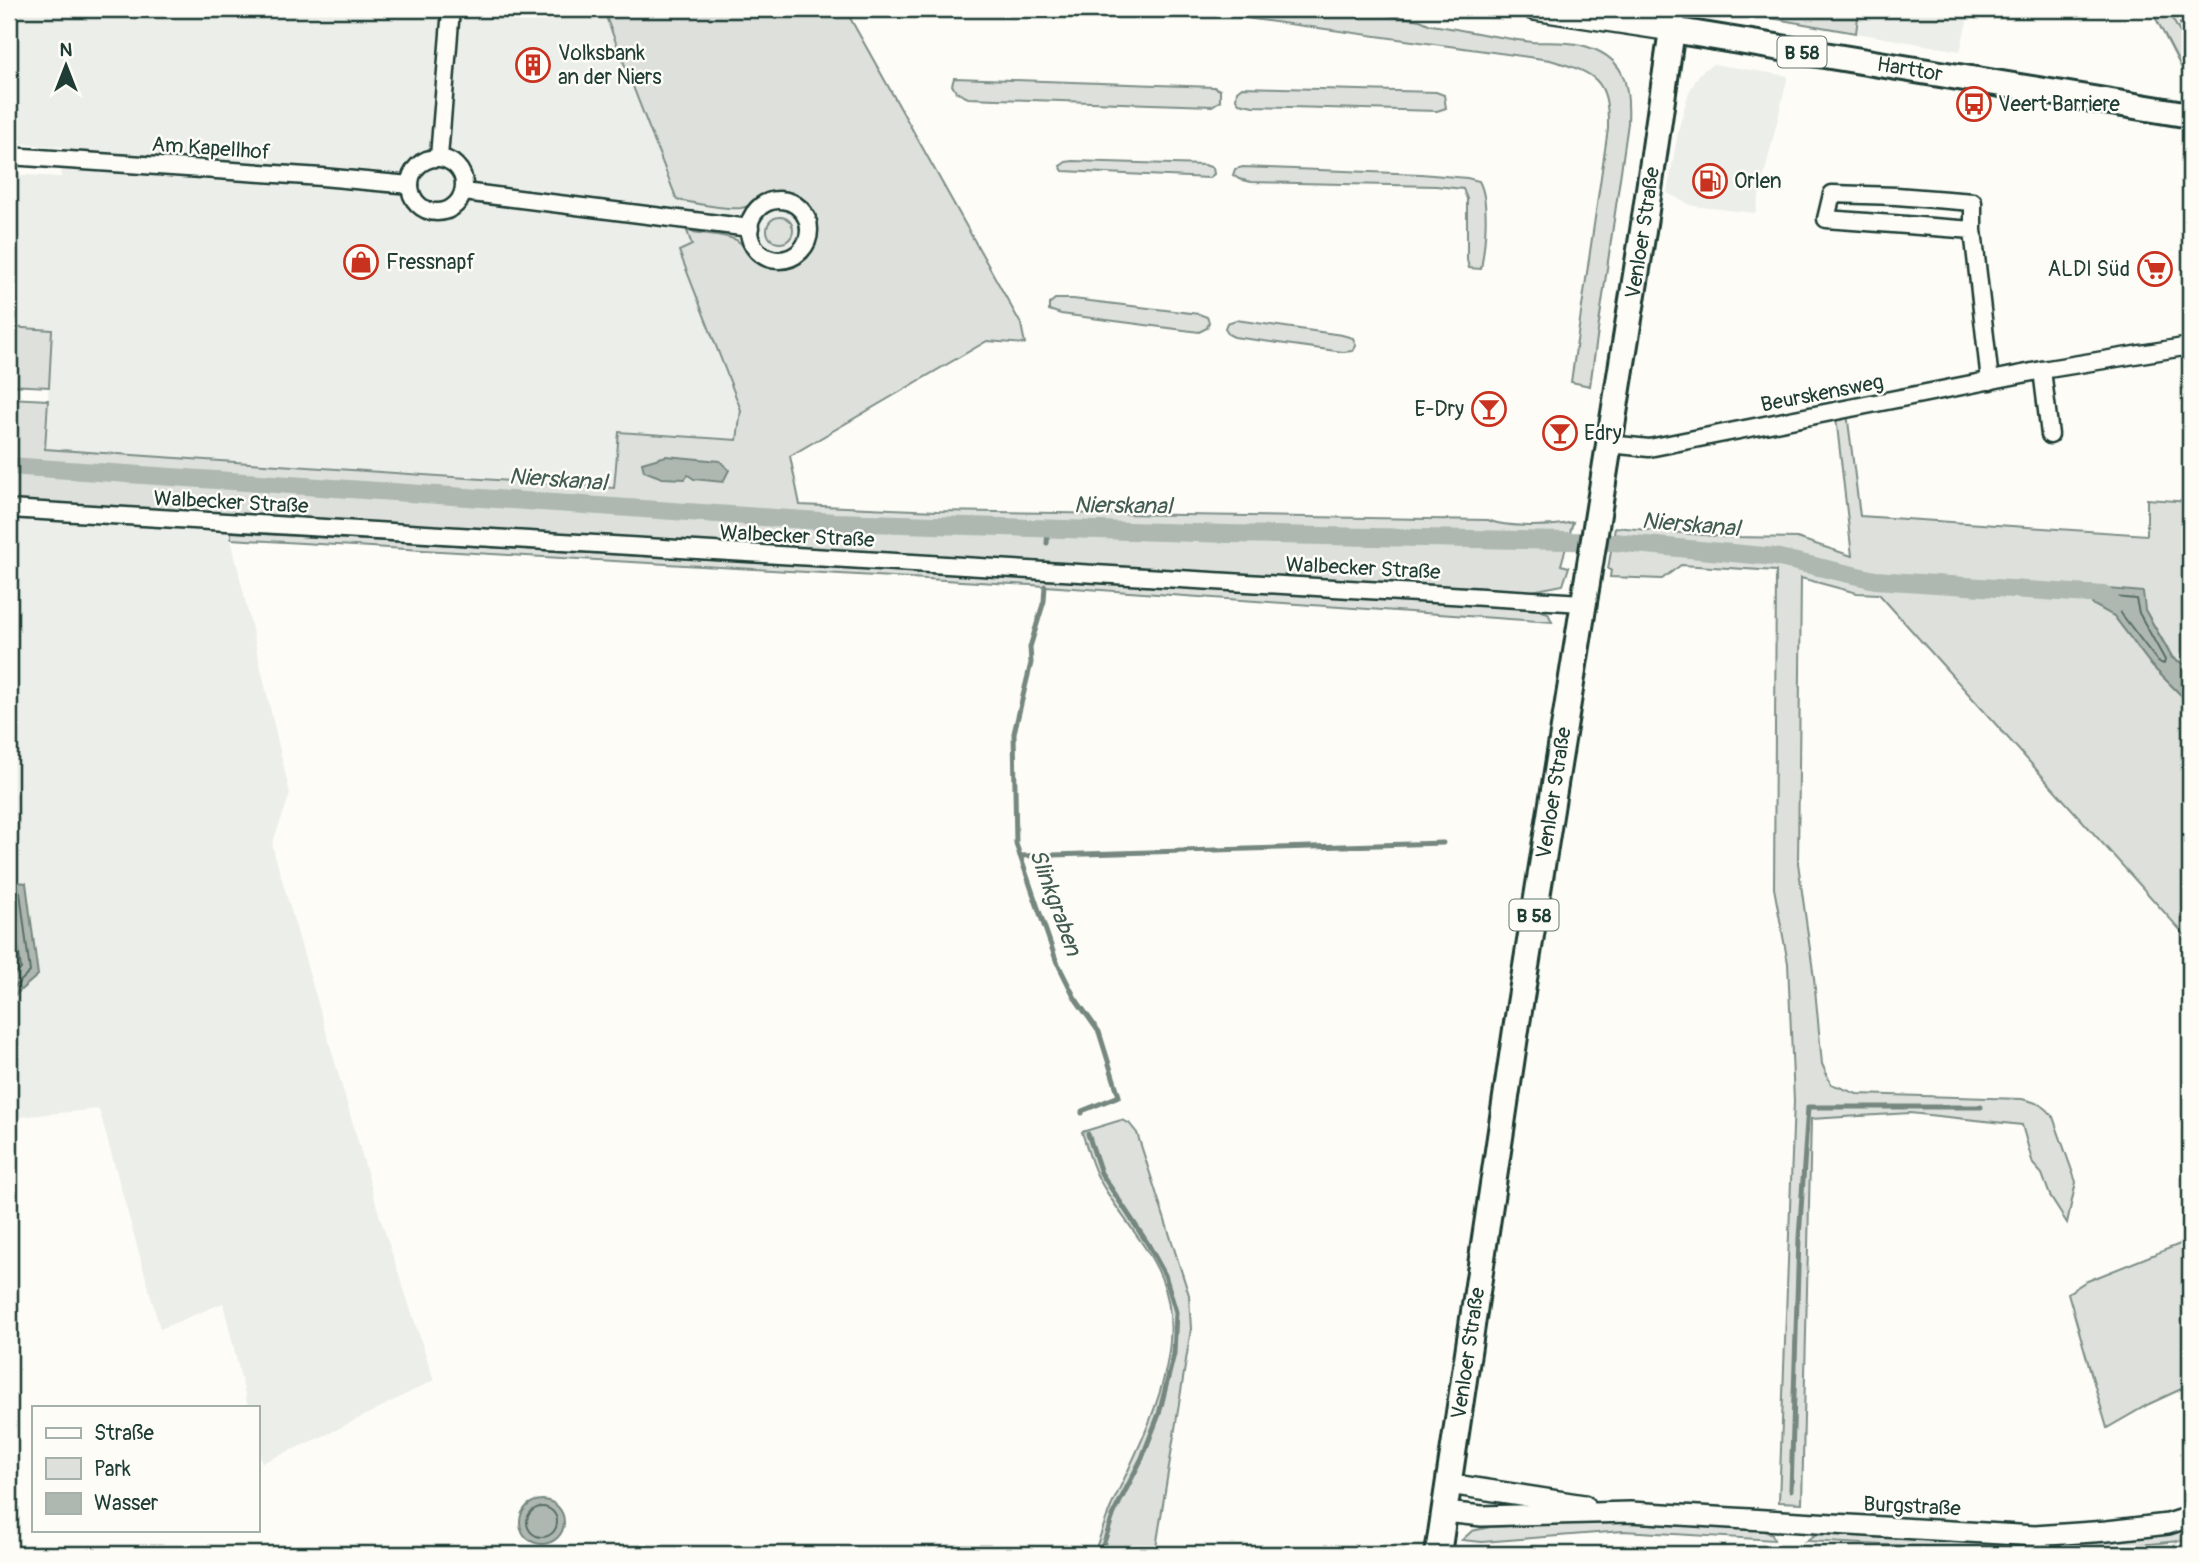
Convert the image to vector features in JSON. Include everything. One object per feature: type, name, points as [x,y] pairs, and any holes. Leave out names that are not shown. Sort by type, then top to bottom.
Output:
[{"type":"main road","points":[[1534,9],[1673,20]]},
{"type":"main road","name":"Harttor","points":[[1673,20],[2190,115]]},
{"type":"main road","name":"Venloer Straße","points":[[1438,1554],[1673,20]]},
{"type":"street","points":[[439,157],[451,9]]},
{"type":"street","name":"Am Kapellhof","points":[[9,156],[410,185]]},
{"type":"street","points":[[439,157],[457,165],[463,173],[464,192],[452,208],[434,212],[417,203],[410,185],[412,174],[418,165],[439,157]]},
{"type":"street","points":[[464,192],[750,228]]},
{"type":"street","points":[[1973,230],[1826,219],[1832,194],[1973,202],[1973,230],[1990,381]]},
{"type":"street","name":"Beurskensweg","points":[[1609,444],[1649,448],[2042,370],[2190,346]]},
{"type":"street","points":[[2042,370],[2050,435]]},
{"type":"street","name":"Walbecker Straße","points":[[9,509],[1583,603]]},
{"type":"street","name":"Burgstraße","points":[[1449,1484],[1630,1512]]},
{"type":"street","name":"Burgstraße","points":[[1445,1511],[1482,1516],[1630,1512],[2035,1536],[2168,1524],[2190,1517]]},
{"type":"shaded area","points":[[9,9],[427,9],[435,14],[451,9],[603,9],[677,200],[743,208],[768,193],[783,191],[804,199],[817,217],[818,234],[813,250],[786,267],[764,264],[753,257],[736,239],[687,232],[692,245],[679,252],[741,410],[737,440],[620,432],[615,488],[45,449],[52,330],[9,327],[9,174],[61,177],[63,147],[9,143]]},
{"type":"shaded area","points":[[1736,9],[1970,9],[1960,51],[1742,13]]},
{"type":"shaded area","points":[[2167,9],[2181,9],[2190,25],[2190,51]]},
{"type":"shaded area","points":[[1713,64],[1788,76],[1755,213],[1693,206],[1667,193],[1679,127],[1689,92],[1700,73]]},
{"type":"shaded area","points":[[9,518],[231,532],[290,794],[272,845],[379,1214],[434,1380],[330,1433],[262,1463],[259,1451],[259,1406],[248,1406],[223,1303],[160,1329],[99,1109],[9,1118]]},
{"type":"green space","points":[[603,9],[845,9],[1021,324],[1025,344],[987,341],[790,456],[800,505],[937,511],[1488,520],[1530,526],[1573,522],[1561,565],[1569,567],[1563,585],[1532,591],[9,501],[9,398],[48,400],[45,449],[614,488],[619,432],[737,440],[741,410],[679,251],[692,245],[687,231],[717,235],[737,240],[762,263],[778,268],[788,267],[804,258],[812,249],[818,228],[816,216],[811,206],[802,198],[782,192],[769,194],[741,208],[677,200]]},
{"type":"green space","points":[[1181,9],[1347,9],[1532,42],[1575,44],[1596,50],[1616,64],[1626,84],[1628,123],[1590,386],[1571,382],[1608,129],[1606,99],[1596,80],[1578,69],[1550,60]]},
{"type":"green space","points":[[1736,9],[1859,9],[1856,33],[1742,13]]},
{"type":"green space","points":[[2151,9],[2167,9],[2190,51],[2190,84]]},
{"type":"green space","points":[[954,78],[1214,87],[1220,90],[1220,101],[1212,106],[968,98],[956,92],[952,85]]},
{"type":"green space","points":[[1242,87],[1436,92],[1444,95],[1446,108],[1437,111],[1253,106],[1239,103],[1236,99],[1237,91]]},
{"type":"green space","points":[[1073,161],[1205,165],[1213,168],[1214,174],[1209,178],[1063,171],[1060,166]]},
{"type":"green space","points":[[1243,167],[1421,174],[1479,181],[1486,212],[1481,269],[1469,268],[1467,260],[1467,199],[1463,189],[1436,186],[1251,182],[1233,175],[1235,169]]},
{"type":"green space","points":[[780,217],[789,221],[793,230],[789,239],[780,243],[771,239],[767,230],[771,221]]},
{"type":"green space","points":[[1055,299],[1199,314],[1207,317],[1209,322],[1207,328],[1199,332],[1061,314],[1049,310],[1049,304]]},
{"type":"green space","points":[[1236,320],[1342,335],[1353,338],[1356,346],[1353,351],[1343,352],[1234,337],[1228,334],[1225,328],[1227,323]]},
{"type":"green space","points":[[9,327],[52,330],[49,387],[9,385]]},
{"type":"green space","points":[[1847,413],[1860,516],[2147,535],[2147,499],[2190,502],[2190,671],[2173,658],[2145,610],[2114,616],[2152,666],[2190,704],[2190,941],[1879,594],[1857,593],[1801,578],[1798,863],[1814,978],[1822,1064],[1831,1084],[1857,1094],[2022,1099],[2036,1103],[2053,1117],[2076,1182],[2067,1223],[2051,1198],[2042,1174],[2033,1164],[2022,1125],[1910,1113],[1811,1119],[1802,1503],[1779,1502],[1794,1101],[1788,963],[1774,888],[1776,571],[1681,565],[1662,579],[1610,577],[1611,570],[1608,569],[1615,527],[1727,537],[1797,538],[1852,556],[1836,417]]},
{"type":"green space","points":[[231,532],[1533,608],[1548,613],[1552,622],[1031,585],[231,539]]},
{"type":"green space","points":[[1121,1120],[1129,1123],[1137,1133],[1189,1295],[1191,1329],[1155,1554],[1094,1554],[1110,1509],[1159,1396],[1167,1365],[1170,1335],[1169,1306],[1161,1277],[1098,1177],[1082,1132]]},
{"type":"green space","points":[[2190,1240],[2190,1385],[2107,1428],[2068,1293],[2085,1282]]},
{"type":"green space","points":[[1626,1521],[1761,1530],[1772,1534],[1774,1540],[1623,1531],[1482,1542],[1462,1540],[1472,1531],[1490,1527]]},
{"type":"green space","points":[[2190,1527],[2190,1537],[2178,1541],[2054,1554],[1806,1541],[1822,1534],[2050,1547],[2171,1533]]},
{"type":"water","points":[[666,456],[720,461],[729,470],[723,482],[694,479],[688,475],[685,479],[662,478],[644,471],[642,463]]},
{"type":"water","points":[[2096,588],[2143,592],[2145,610],[2172,658],[2184,664],[2190,671],[2190,704],[2152,666],[2114,616],[2092,604]]},
{"type":"water","points":[[9,881],[26,883],[38,975],[9,1000]]},
{"type":"water","points":[[542,1500],[557,1507],[564,1522],[557,1537],[542,1544],[527,1537],[520,1522],[527,1507]]},
{"type":"waterway","name":"Nierskanal","points":[[9,466],[835,522],[1614,542],[1775,557],[1875,580],[2104,595],[2114,605]]},
{"type":"waterway","points":[[1047,543],[1048,529]]},
{"type":"waterway","name":"Slinkgraben","points":[[1045,586],[1044,601],[1030,647],[1031,663],[1014,733],[1016,844],[1056,960],[1075,998],[1099,1032],[1119,1096],[1082,1113]]},
{"type":"waterway","points":[[1020,856],[1443,843]]},
{"type":"waterway","points":[[1791,1490],[1799,1238],[1808,1107],[1981,1107]]},
{"type":"waterway","points":[[1088,1134],[1101,1173],[1165,1275],[1176,1312],[1174,1354],[1159,1414],[1142,1458],[1114,1513],[1100,1554]]},
{"type":"railway","points":[[2174,9],[2190,38]]},
{"type":"place","name":"Volksbank an der Niers","points":[[533,65]]},
{"type":"place","name":"Veert Barriere","points":[[1974,104]]},
{"type":"place","name":"Orlen","points":[[1710,181]]},
{"type":"place","name":"Fressnapf","points":[[361,262]]},
{"type":"place","name":"ALDI Süd","points":[[2155,269]]},
{"type":"place","name":"E-Dry","points":[[1489,409]]},
{"type":"place","name":"Edry","points":[[1560,433]]}]
